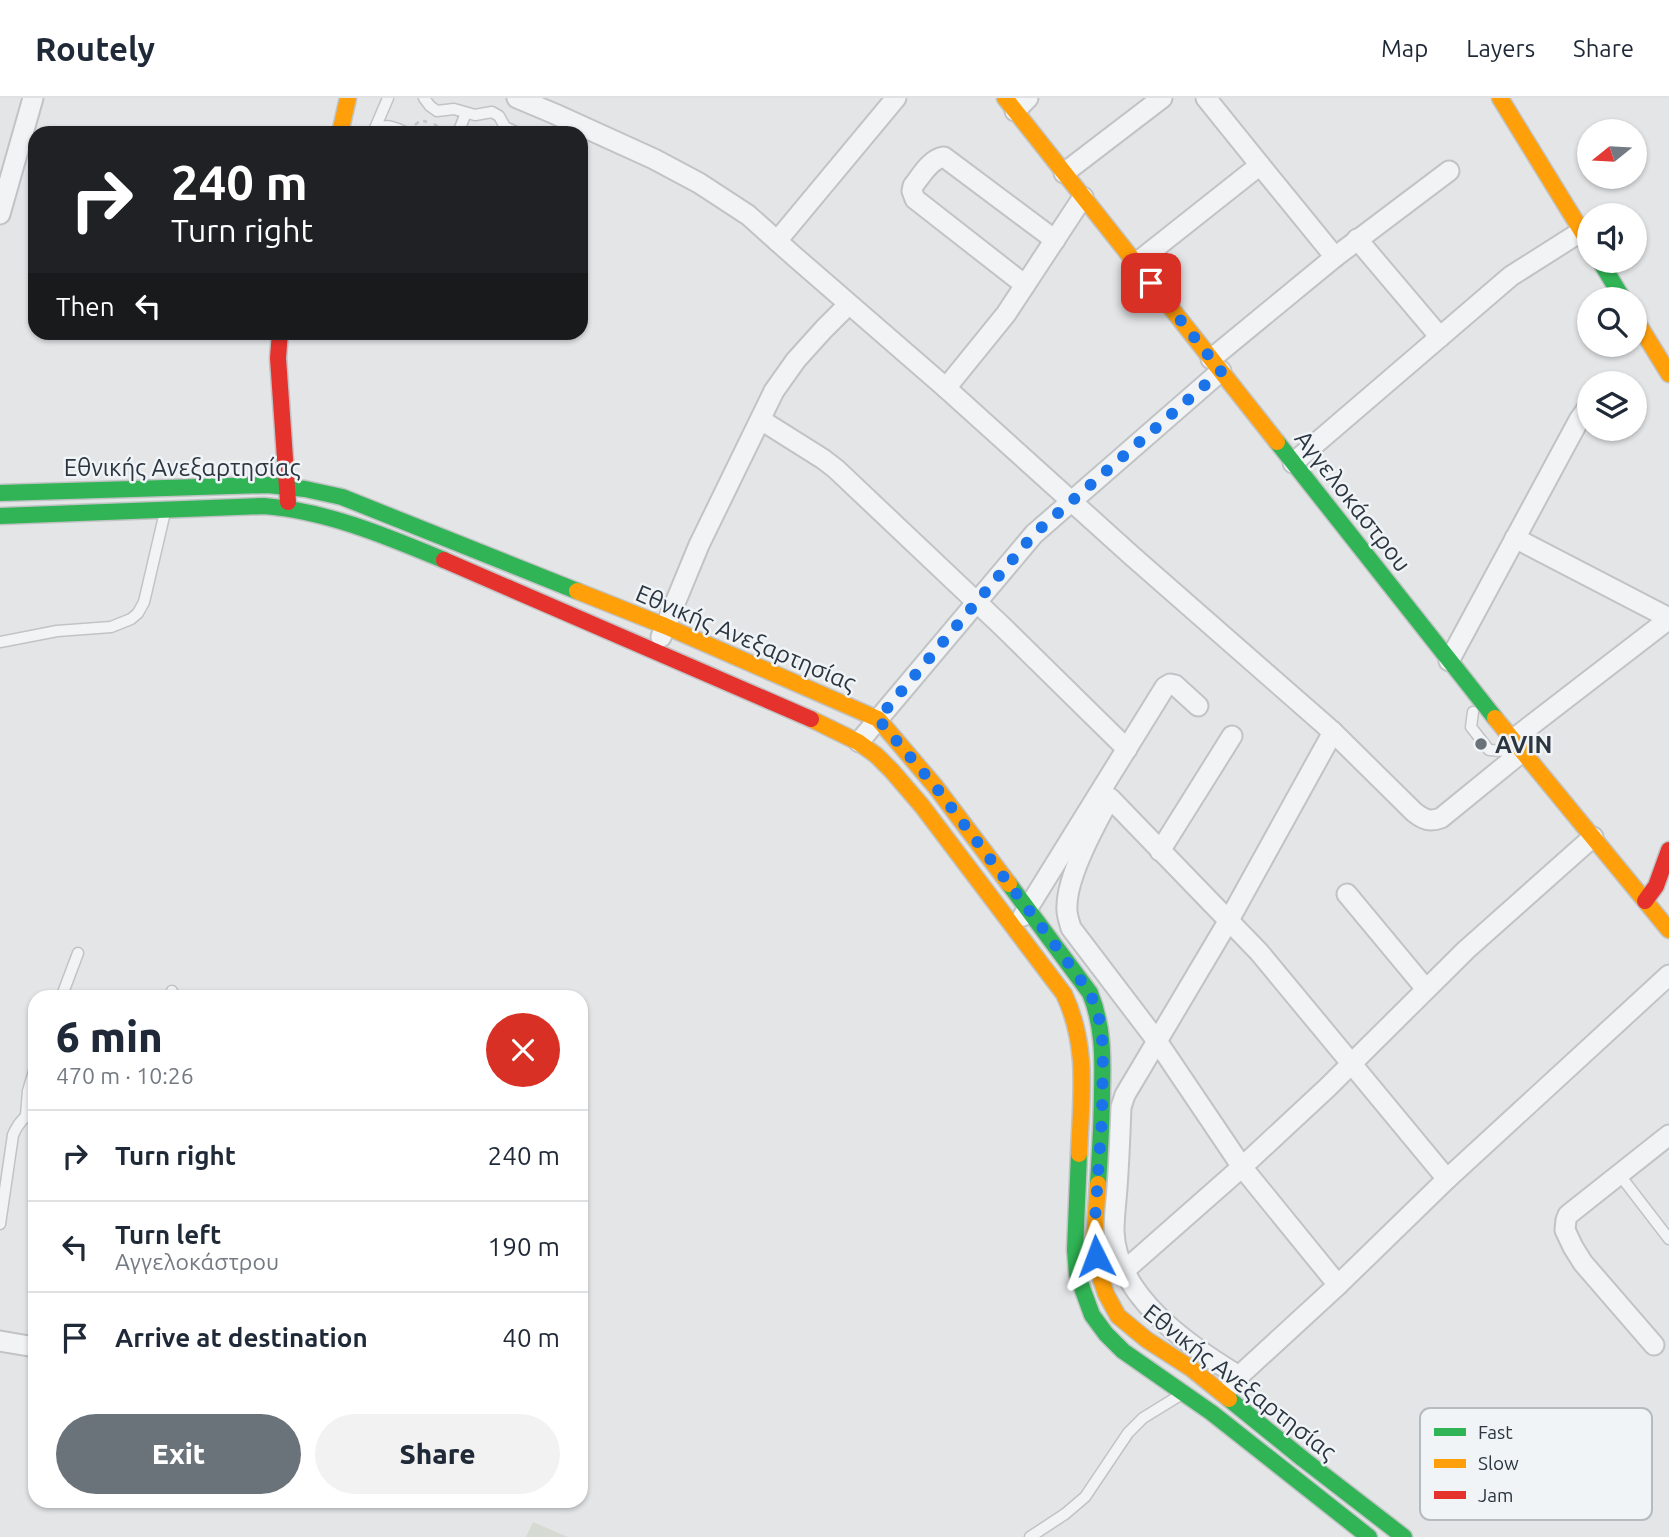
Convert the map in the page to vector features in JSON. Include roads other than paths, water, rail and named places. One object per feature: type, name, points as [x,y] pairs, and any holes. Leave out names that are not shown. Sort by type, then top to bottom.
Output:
[{"type":"street","points":[[0,214],[33,98]]},
{"type":"street","points":[[342,126],[348,98]]},
{"type":"street","points":[[517,98],[581,126]]},
{"type":"street","points":[[777,241],[896,98]]},
{"type":"street","points":[[1064,173],[1162,98]]},
{"type":"street","points":[[1206,98],[1335,257]]},
{"type":"street","points":[[1500,98],[1577,224]]},
{"type":"street","name":"Αγγελοκάστρου","points":[[1016,102],[1064,173],[1449,660],[1513,748],[1669,930]]},
{"type":"street","points":[[588,129],[680,172],[741,209],[1333,732],[1415,812],[1428,821],[1441,818],[1513,748],[1669,619],[1515,538]]},
{"type":"street","points":[[1025,285],[915,199],[913,186],[934,161],[944,157],[1055,240]]},
{"type":"street","points":[[1135,264],[1260,165]]},
{"type":"street","points":[[859,742],[1034,534],[1335,257],[1449,171]]},
{"type":"street","points":[[946,388],[1006,314],[1083,197]]},
{"type":"street","points":[[1357,239],[1440,337]]},
{"type":"street","points":[[1293,463],[1511,276],[1577,241]]},
{"type":"street","points":[[656,651],[699,545],[774,391],[786,373],[848,305]]},
{"type":"street","points":[[1647,338],[1669,374]]},
{"type":"street","points":[[279,340],[278,358],[289,507]]},
{"type":"street","points":[[761,420],[835,469],[1127,749]]},
{"type":"street","points":[[1449,660],[1577,424]]},
{"type":"street","name":"Εθνικής Ανεξαρτησίας","points":[[0,493],[286,486],[317,490],[342,497],[665,626],[878,719],[935,786],[1028,908],[1090,993],[1097,1010],[1103,1050],[1102,1117],[1094,1240],[1105,1294],[1118,1316],[1147,1340],[1192,1369],[1404,1537]]},
{"type":"street","name":"Εθνικής Ανεξαρτησίας","points":[[0,516],[264,506],[289,507],[318,513],[407,545],[656,651],[859,742],[900,780],[922,806],[1064,993],[1074,1014],[1082,1061],[1075,1250],[1077,1274],[1092,1315],[1106,1334],[1123,1350],[1212,1413],[1369,1537]]},
{"type":"street","points":[[1015,929],[1167,685],[1175,684],[1198,706]]},
{"type":"street","points":[[1239,1376],[1207,1357],[1171,1329],[1139,1294],[1124,1271],[1114,1232],[1121,1107],[1125,1095],[1228,920],[1333,732]]},
{"type":"street","points":[[1160,851],[1231,736]]},
{"type":"street","points":[[1338,1286],[1242,1167],[1157,1041],[1071,928],[1066,905],[1071,883],[1110,799],[1259,952],[1447,1179]]},
{"type":"street","points":[[1124,1271],[1242,1167],[1499,919],[1592,838]]},
{"type":"street","points":[[1645,901],[1656,886],[1669,850]]},
{"type":"street","points":[[1347,894],[1426,989]]},
{"type":"street","points":[[1212,1413],[1239,1376],[1338,1286],[1447,1179],[1669,975]]},
{"type":"street","points":[[1654,1345],[1583,1263],[1565,1230],[1568,1215],[1669,1135]]},
{"type":"street","points":[[0,1341],[28,1346]]},
{"type":"lane","points":[[376,126],[388,98]]},
{"type":"lane","points":[[424,98],[437,111],[454,109],[475,115],[492,112],[504,126]]},
{"type":"lane","points":[[383,110],[384,119],[389,126]]},
{"type":"lane","points":[[461,126],[466,113]]},
{"type":"lane","points":[[0,642],[57,631],[111,627],[131,620],[144,602],[166,510]]},
{"type":"lane","points":[[1473,712],[1471,727],[1489,750],[1513,748]]},
{"type":"lane","points":[[64,990],[78,953]]},
{"type":"lane","points":[[0,1224],[13,1135],[18,1124],[28,1115]]},
{"type":"lane","points":[[1619,1174],[1669,1240]]},
{"type":"lane","points":[[1030,1537],[1085,1497],[1128,1433],[1143,1418],[1183,1393]]},
{"type":"place","name":"AVIN","points":[[1481,744]]}]
